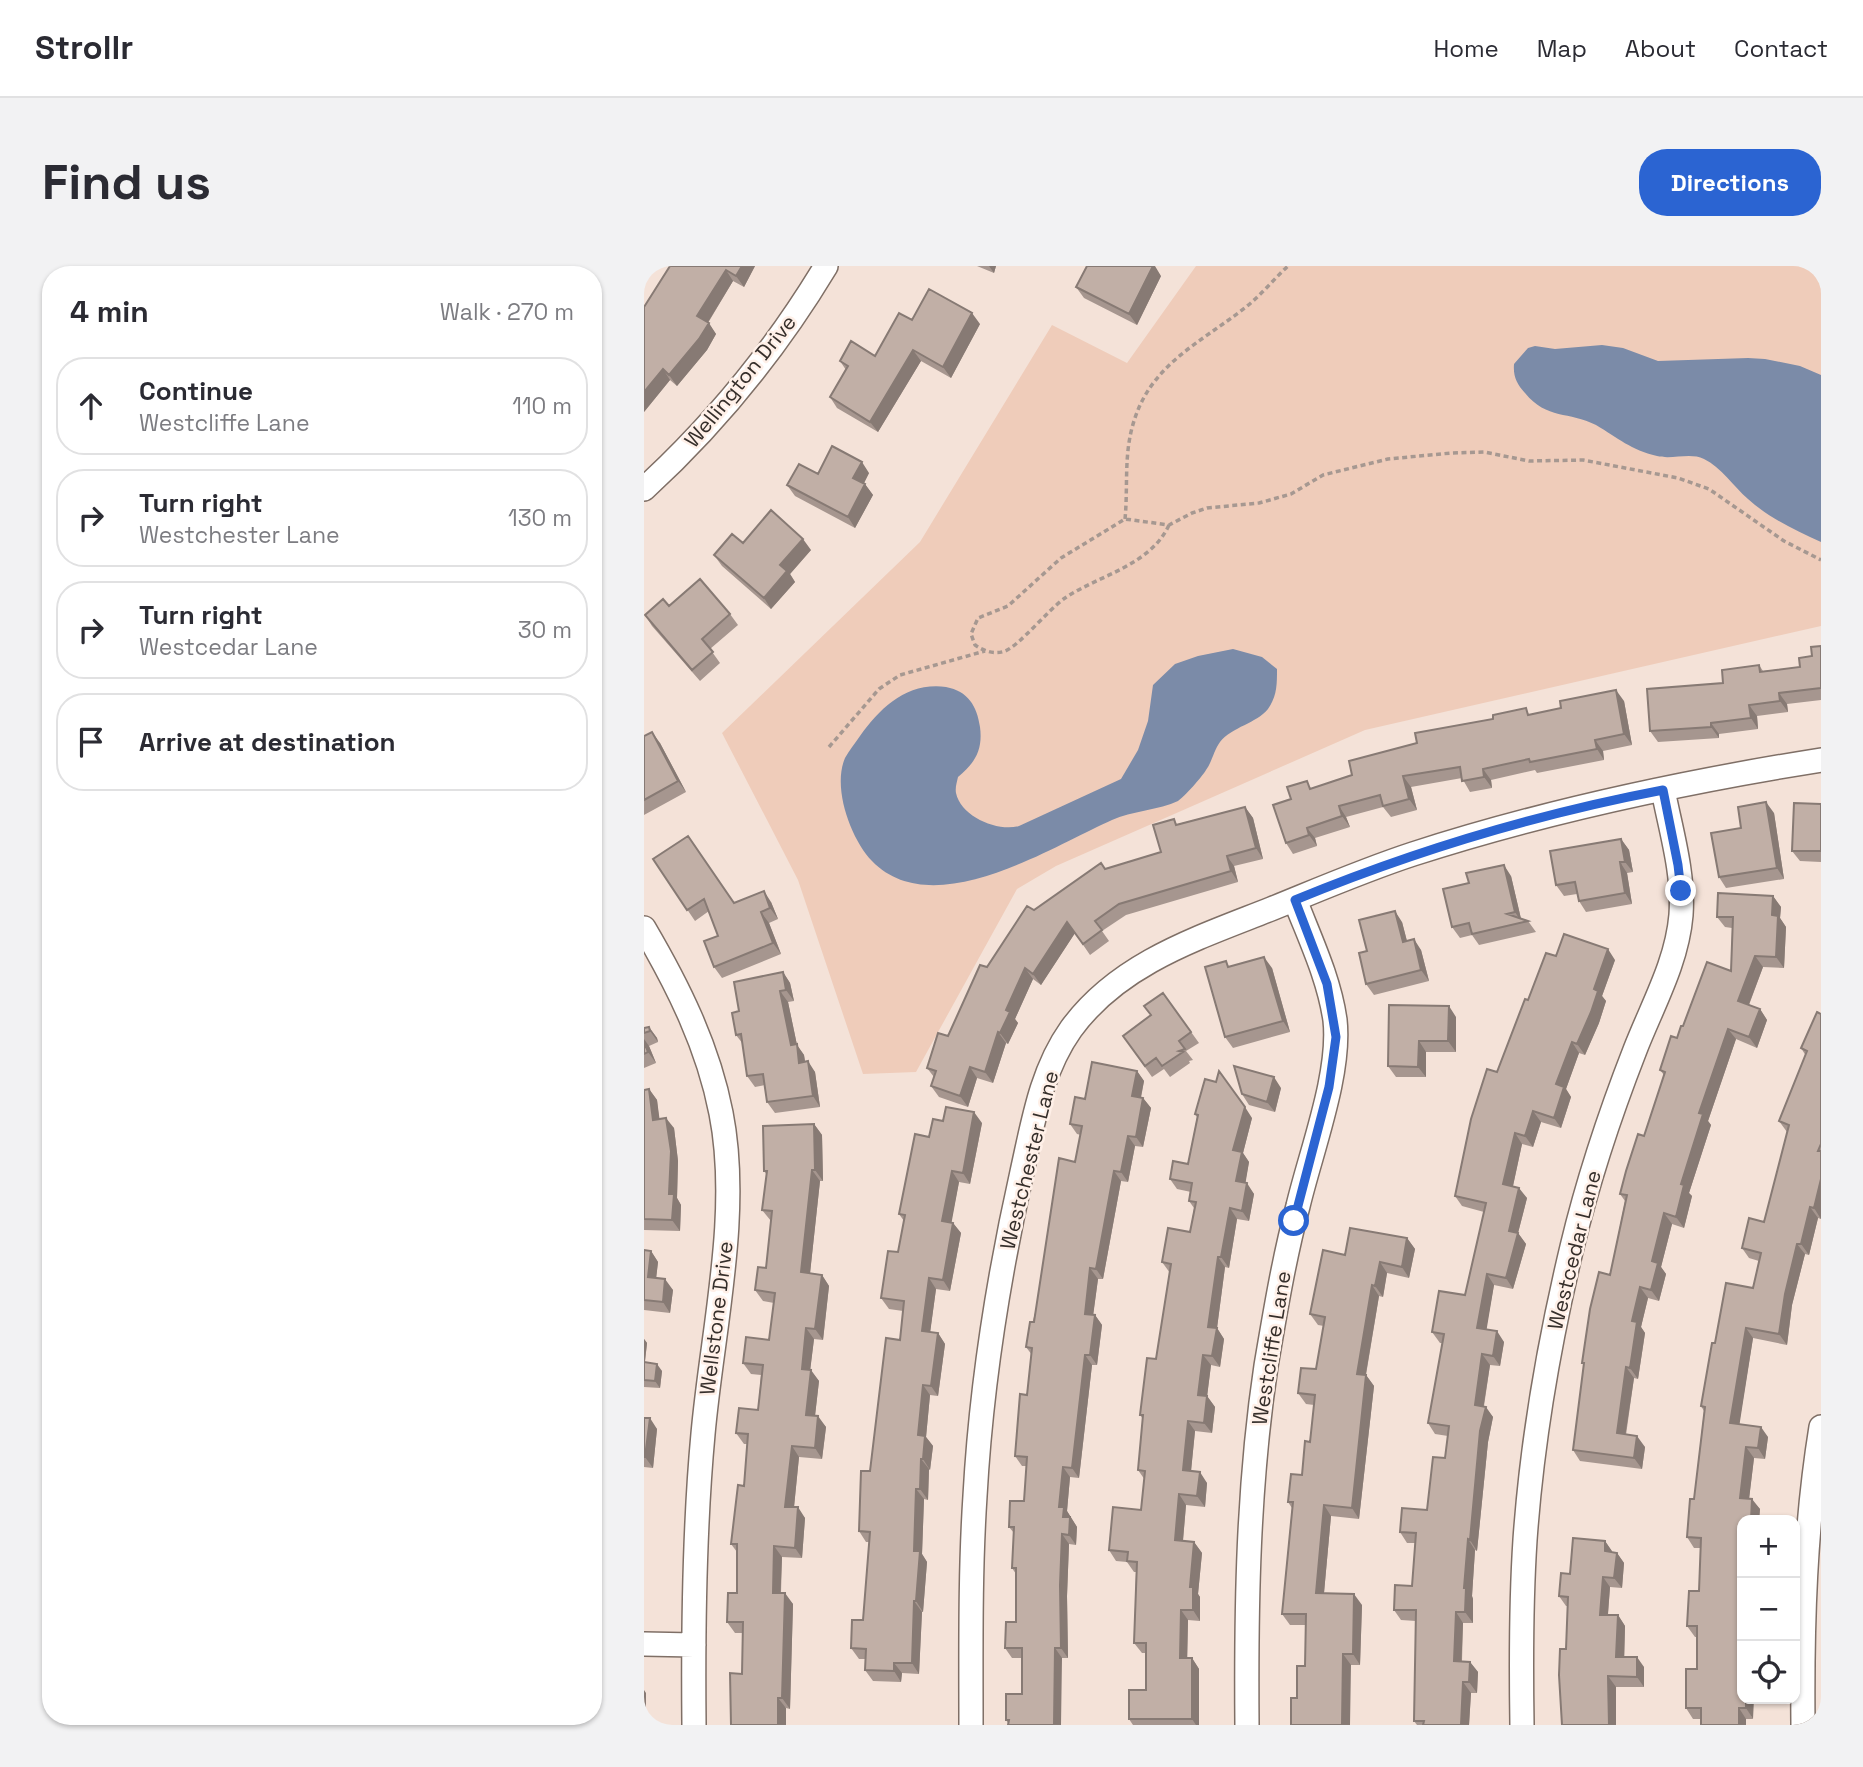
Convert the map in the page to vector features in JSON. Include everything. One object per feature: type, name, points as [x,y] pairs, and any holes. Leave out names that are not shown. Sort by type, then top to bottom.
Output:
[{"type":"street","name":"Wellington Drive","points":[[644,489],[694,439],[751,374],[779,339],[826,266]]},
{"type":"street","name":"Westchester Lane","points":[[971,1725],[974,1517],[988,1363],[1015,1203],[1035,1117],[1048,1071],[1079,1019],[1123,978],[1181,945],[1364,871],[1457,841],[1610,800],[1735,774],[1821,760]]},
{"type":"street","name":"Westcedar Lane","points":[[1522,1725],[1525,1538],[1538,1418],[1552,1338],[1572,1245],[1596,1161],[1622,1084],[1671,961],[1679,930],[1681,913],[1678,865],[1663,790]]},
{"type":"street","name":"Westcliffe Lane","points":[[1247,1725],[1248,1548],[1266,1368],[1290,1237],[1329,1087],[1335,1053],[1335,1021],[1327,984],[1295,900]]},
{"type":"street","name":"Wellstone Drive","points":[[644,928],[678,989],[702,1046],[721,1114],[727,1162],[724,1251],[701,1456],[694,1588],[694,1725]]},
{"type":"street","points":[[1803,1725],[1803,1618],[1807,1551],[1812,1485],[1821,1427]]},
{"type":"street","points":[[644,1644],[694,1645]]},
{"type":"path","points":[[1125,519],[1129,443],[1137,412],[1154,380],[1195,342],[1248,306],[1288,266]]},
{"type":"path","points":[[1169,526],[1125,519],[1061,558],[1008,606],[978,618],[971,634],[975,645],[996,653],[1014,646],[1066,598],[1132,563],[1161,539],[1169,526],[1192,513],[1207,508],[1259,503],[1291,494],[1323,475],[1363,465],[1422,456],[1484,452],[1529,461],[1583,460],[1696,483],[1723,497],[1801,551],[1821,560]]},
{"type":"path","points":[[829,747],[878,689],[900,675],[986,651]]},
{"type":"shaded area","points":[[1196,266],[1821,266],[1821,626],[1365,730],[1056,866],[1017,889],[916,1072],[863,1074],[798,880],[722,733],[920,542],[1052,325],[1127,363]]},
{"type":"water","points":[[1602,345],[1623,348],[1658,361],[1765,359],[1800,366],[1821,375],[1821,542],[1756,506],[1716,467],[1704,459],[1693,456],[1663,457],[1640,450],[1596,425],[1550,411],[1533,402],[1516,380],[1514,364],[1528,348]]},
{"type":"water","points":[[1233,649],[1262,657],[1277,669],[1273,700],[1258,718],[1231,732],[1220,742],[1204,773],[1178,801],[1120,817],[1025,861],[959,883],[927,885],[897,878],[872,861],[857,840],[842,798],[845,758],[877,715],[907,693],[932,686],[954,689],[966,696],[979,719],[981,735],[979,749],[973,761],[958,777],[956,793],[959,802],[973,816],[991,825],[1019,826],[1121,779],[1138,750],[1148,721],[1153,685],[1175,664]]},
{"type":"building","points":[[670,266],[742,266],[736,276],[726,270],[697,316],[709,323],[699,339],[669,375],[663,369],[644,392],[644,307]]},
{"type":"building","points":[[1087,266],[1153,266],[1129,314],[1076,287]]},
{"type":"building","points":[[929,289],[972,313],[943,367],[913,350],[870,422],[830,397],[848,366],[840,361],[851,341],[875,356],[899,313],[912,320]]},
{"type":"building","points":[[832,446],[862,462],[853,478],[865,484],[848,517],[787,485],[799,464],[818,474]]},
{"type":"building","points":[[771,510],[803,539],[780,565],[787,571],[764,598],[714,555],[732,534],[743,543]]},
{"type":"building","points":[[700,579],[730,614],[702,639],[713,652],[692,670],[645,615],[663,599],[669,606]]},
{"type":"building","points":[[1821,646],[1821,688],[1779,693],[1780,701],[1749,705],[1751,718],[1711,723],[1711,727],[1650,731],[1647,689],[1723,683],[1722,670],[1759,665],[1760,672],[1800,667],[1799,658],[1812,656],[1811,647]]},
{"type":"building","points":[[1616,690],[1624,734],[1595,740],[1597,749],[1483,769],[1484,777],[1462,781],[1460,767],[1403,776],[1409,799],[1383,806],[1380,795],[1339,806],[1342,816],[1307,828],[1309,835],[1286,843],[1273,805],[1291,799],[1287,787],[1307,781],[1310,789],[1352,775],[1349,761],[1417,743],[1415,733],[1493,719],[1493,715],[1526,708],[1528,715],[1561,708],[1560,701]]},
{"type":"building","points":[[652,732],[678,781],[644,800],[644,736]]},
{"type":"building","points":[[1766,802],[1777,868],[1719,877],[1711,833],[1741,828],[1738,807]]},
{"type":"building","points":[[1794,803],[1821,804],[1821,851],[1792,851]]},
{"type":"building","points":[[1245,807],[1256,848],[1227,856],[1231,871],[1119,904],[1095,921],[1102,930],[1083,944],[1067,922],[1033,974],[1025,968],[1006,1010],[1010,1012],[1000,1033],[998,1032],[985,1072],[970,1067],[960,1096],[931,1086],[936,1071],[927,1068],[938,1033],[948,1036],[980,965],[987,967],[1027,906],[1034,910],[1101,863],[1105,869],[1161,852],[1153,825],[1174,819],[1176,825]]},
{"type":"building","points":[[688,836],[734,903],[764,891],[770,908],[761,912],[773,943],[714,967],[704,941],[718,936],[704,899],[687,910],[653,859]]},
{"type":"building","points":[[1621,839],[1625,862],[1620,862],[1625,893],[1579,901],[1575,882],[1556,885],[1550,851]]},
{"type":"building","points":[[1504,865],[1515,912],[1507,914],[1528,921],[1472,934],[1469,923],[1452,927],[1443,889],[1469,883],[1466,873]]},
{"type":"building","points":[[1718,893],[1773,896],[1772,915],[1778,916],[1776,957],[1755,956],[1738,1001],[1760,1009],[1749,1037],[1728,1029],[1699,1113],[1703,1114],[1681,1184],[1684,1185],[1676,1217],[1664,1213],[1652,1261],[1658,1263],[1651,1290],[1640,1287],[1632,1321],[1637,1322],[1630,1368],[1626,1367],[1617,1433],[1637,1436],[1634,1458],[1573,1450],[1590,1309],[1599,1272],[1610,1275],[1627,1195],[1620,1194],[1638,1134],[1644,1136],[1665,1072],[1660,1070],[1671,1036],[1677,1038],[1683,1026],[1707,962],[1731,971],[1733,917],[1717,917]]},
{"type":"building","points":[[1395,911],[1403,942],[1414,939],[1421,970],[1366,984],[1359,953],[1367,951],[1359,920]]},
{"type":"building","points":[[1564,934],[1608,949],[1594,989],[1598,991],[1591,1012],[1577,1044],[1572,1042],[1556,1084],[1564,1087],[1554,1118],[1533,1111],[1525,1136],[1515,1133],[1503,1184],[1519,1188],[1509,1231],[1518,1233],[1506,1278],[1487,1274],[1477,1328],[1497,1331],[1493,1356],[1482,1354],[1475,1405],[1486,1407],[1480,1431],[1470,1540],[1468,1539],[1465,1612],[1456,1612],[1454,1661],[1470,1662],[1469,1682],[1463,1682],[1461,1725],[1423,1725],[1424,1721],[1414,1721],[1416,1610],[1394,1610],[1395,1585],[1412,1586],[1416,1533],[1400,1532],[1402,1508],[1427,1510],[1433,1457],[1445,1458],[1449,1426],[1428,1423],[1444,1334],[1432,1332],[1439,1291],[1465,1295],[1486,1203],[1455,1196],[1471,1119],[1487,1069],[1497,1072],[1546,953],[1556,956]]},
{"type":"building","points":[[1264,957],[1283,1021],[1225,1037],[1205,967],[1226,961],[1228,967]]},
{"type":"building","points":[[783,972],[786,990],[780,991],[791,1045],[797,1044],[799,1063],[808,1061],[813,1096],[767,1102],[763,1074],[747,1076],[741,1034],[736,1035],[732,1013],[739,1011],[734,982]]},
{"type":"building","points":[[1163,993],[1191,1032],[1179,1041],[1185,1049],[1179,1051],[1183,1052],[1162,1066],[1156,1058],[1145,1066],[1123,1036],[1151,1015],[1144,1006]]},
{"type":"building","points":[[1389,1005],[1449,1006],[1448,1041],[1419,1041],[1418,1067],[1388,1066]]},
{"type":"building","points":[[1817,1012],[1821,1014],[1821,1144],[1818,1151],[1821,1151],[1821,1179],[1814,1208],[1810,1207],[1801,1244],[1797,1244],[1779,1334],[1746,1328],[1730,1423],[1761,1427],[1758,1448],[1746,1447],[1740,1498],[1752,1499],[1751,1515],[1737,1515],[1737,1704],[1746,1704],[1746,1708],[1739,1708],[1739,1725],[1701,1725],[1701,1708],[1686,1708],[1686,1669],[1697,1669],[1697,1626],[1687,1626],[1689,1591],[1699,1591],[1701,1538],[1687,1537],[1690,1499],[1694,1499],[1705,1407],[1701,1406],[1726,1283],[1753,1288],[1761,1253],[1742,1248],[1749,1218],[1764,1222],[1789,1125],[1779,1121],[1807,1051],[1801,1048]]},
{"type":"building","points":[[1092,1062],[1137,1071],[1132,1096],[1143,1098],[1136,1137],[1128,1136],[1121,1172],[1114,1171],[1096,1269],[1090,1268],[1085,1314],[1095,1315],[1090,1355],[1085,1355],[1072,1468],[1063,1467],[1059,1507],[1064,1507],[1063,1517],[1070,1517],[1069,1535],[1062,1534],[1061,1648],[1055,1648],[1054,1725],[1008,1725],[1006,1694],[1022,1694],[1022,1648],[1005,1648],[1006,1622],[1016,1622],[1016,1568],[1012,1568],[1014,1527],[1009,1527],[1010,1501],[1024,1501],[1027,1457],[1015,1456],[1020,1394],[1027,1395],[1032,1348],[1026,1347],[1030,1322],[1034,1322],[1059,1158],[1075,1162],[1082,1126],[1070,1124],[1075,1097],[1085,1099]]},
{"type":"building","points":[[1234,1066],[1274,1077],[1267,1102],[1242,1094]]},
{"type":"building","points":[[1219,1071],[1245,1107],[1233,1150],[1242,1152],[1236,1181],[1247,1183],[1242,1211],[1230,1208],[1221,1257],[1218,1257],[1208,1327],[1217,1328],[1212,1356],[1203,1355],[1198,1395],[1207,1396],[1204,1423],[1188,1421],[1183,1470],[1200,1472],[1197,1496],[1179,1494],[1175,1540],[1194,1542],[1190,1587],[1193,1587],[1193,1610],[1181,1610],[1180,1658],[1192,1658],[1192,1719],[1129,1719],[1129,1690],[1146,1690],[1146,1643],[1134,1643],[1137,1562],[1127,1561],[1128,1552],[1109,1550],[1113,1507],[1141,1510],[1145,1471],[1138,1470],[1143,1415],[1140,1415],[1147,1358],[1156,1359],[1171,1264],[1162,1262],[1168,1228],[1190,1232],[1196,1202],[1189,1201],[1192,1183],[1170,1179],[1173,1161],[1188,1164],[1198,1115],[1195,1114],[1205,1079],[1216,1082]]},
{"type":"building","points":[[649,1089],[653,1120],[666,1118],[671,1151],[669,1194],[674,1194],[672,1220],[644,1219],[644,1090]]},
{"type":"building","points":[[946,1107],[974,1112],[963,1173],[952,1171],[942,1221],[953,1223],[943,1280],[929,1278],[922,1331],[938,1333],[931,1386],[923,1385],[918,1435],[925,1436],[920,1489],[916,1489],[914,1551],[920,1551],[914,1601],[912,1663],[894,1663],[894,1671],[865,1670],[866,1649],[851,1648],[852,1620],[863,1620],[870,1532],[859,1531],[861,1471],[870,1471],[886,1338],[900,1340],[904,1301],[881,1298],[888,1251],[898,1252],[905,1215],[899,1214],[915,1134],[929,1137],[933,1119],[943,1121]]},
{"type":"building","points":[[814,1124],[815,1170],[812,1170],[801,1272],[822,1275],[815,1329],[806,1328],[802,1369],[811,1370],[806,1415],[818,1416],[815,1448],[792,1446],[785,1507],[798,1507],[795,1548],[774,1546],[773,1593],[785,1593],[782,1698],[778,1698],[778,1725],[731,1725],[730,1673],[742,1674],[743,1622],[727,1622],[728,1593],[737,1593],[737,1544],[731,1544],[738,1485],[744,1486],[748,1434],[736,1433],[739,1408],[758,1410],[763,1365],[743,1363],[746,1337],[769,1340],[775,1293],[755,1290],[758,1267],[766,1268],[772,1211],[762,1210],[767,1171],[764,1171],[763,1126]]},
{"type":"building","points":[[1350,1228],[1407,1238],[1402,1267],[1380,1262],[1375,1286],[1372,1285],[1357,1374],[1366,1375],[1352,1508],[1324,1505],[1316,1593],[1354,1594],[1353,1654],[1343,1654],[1342,1725],[1291,1725],[1291,1698],[1297,1698],[1297,1666],[1305,1666],[1306,1614],[1282,1614],[1293,1502],[1288,1502],[1291,1474],[1302,1475],[1305,1441],[1310,1442],[1315,1395],[1298,1393],[1301,1368],[1316,1369],[1325,1317],[1310,1314],[1323,1250],[1345,1255]]},
{"type":"building","points":[[644,1250],[651,1251],[648,1277],[665,1279],[663,1302],[644,1300]]},
{"type":"building","points":[[644,1362],[657,1364],[655,1381],[644,1380]]},
{"type":"building","points":[[644,1418],[650,1418],[645,1457],[644,1457]]},
{"type":"building","points":[[1573,1538],[1605,1541],[1605,1551],[1617,1553],[1614,1578],[1603,1577],[1600,1615],[1618,1615],[1616,1657],[1637,1657],[1637,1677],[1608,1676],[1609,1725],[1562,1725],[1560,1649],[1566,1649],[1568,1597],[1559,1596],[1561,1573],[1570,1574]]},
{"type":"route","points":[[1294,1221],[1329,1087],[1336,1037],[1327,984],[1295,900],[1364,871],[1457,841],[1610,800],[1663,790],[1681,891]]}]
